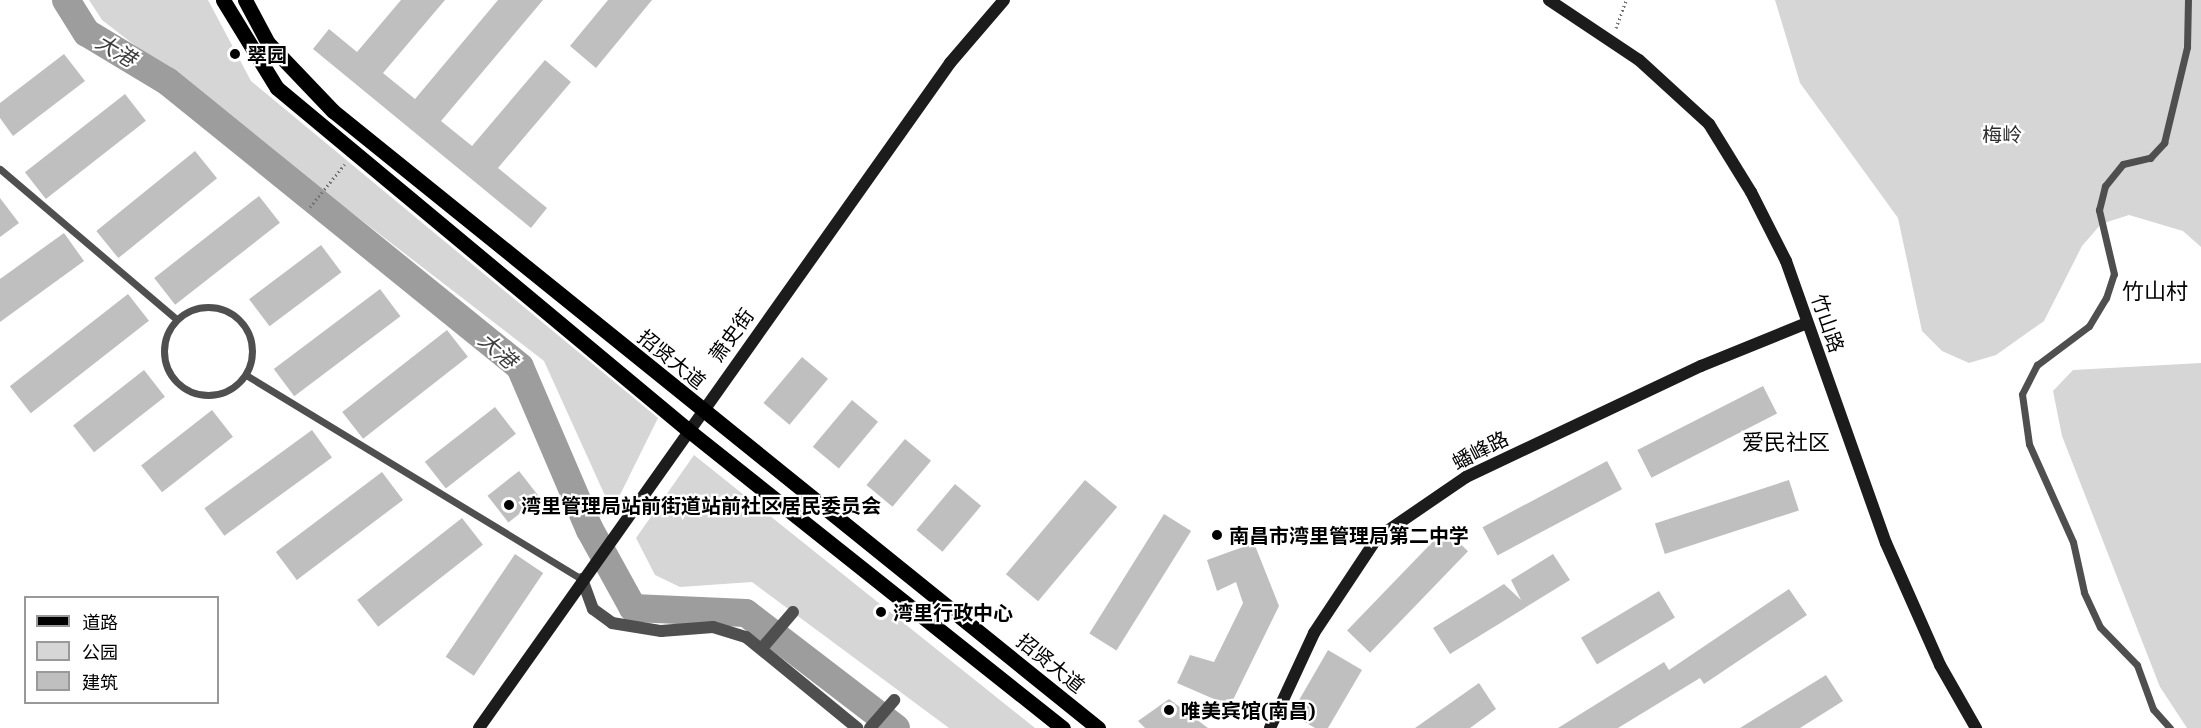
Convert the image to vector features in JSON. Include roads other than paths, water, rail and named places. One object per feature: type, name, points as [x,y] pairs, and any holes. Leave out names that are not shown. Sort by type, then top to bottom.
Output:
[{"type":"main road","points":[[223,0],[277,87],[688,430],[1062,728]]},
{"type":"main road","name":"招贤大道","points":[[245,0],[268,43],[333,111],[1098,728]]},
{"type":"street","name":"萧史街","points":[[479,728],[582,578],[950,63],[1004,0]]},
{"type":"street","name":"竹山路","points":[[1549,0],[1612,41],[1709,124],[1786,261],[1886,543],[1940,665],[1976,728]]},
{"type":"street","name":"蟠峰路","points":[[1270,728],[1314,633],[1377,538],[1466,477],[1701,366],[1807,323]]},
{"type":"street","points":[[582,578],[593,609],[612,623],[661,631],[730,630],[763,646],[857,728]]},
{"type":"street","points":[[763,646],[792,612]]},
{"type":"street","points":[[870,728],[894,700]]},
{"type":"lane","points":[[2170,728],[2153,709],[2137,665],[2100,627],[2084,592],[2073,542],[2028,444],[2022,394],[2037,364],[2089,326],[2106,298],[2114,274],[2099,210],[2105,186],[2123,164],[2150,158],[2164,143],[2187,47],[2188,0]]},
{"type":"lane","points":[[0,169],[176,319]]},
{"type":"lane","points":[[206,306],[236,316],[252,343],[246,375],[219,394],[186,390],[165,365],[165,341],[176,319],[206,306]]},
{"type":"lane","points":[[246,375],[582,578]]},
{"type":"waterway","name":"大港","points":[[66,0],[87,33],[167,81],[520,367],[590,530],[633,608],[746,613],[896,728]]},
{"type":"place","name":"翠园","points":[[235,54]]},
{"type":"place","name":"湾里管理局站前街道站前社区居民委员会","points":[[509,505]]},
{"type":"place","name":"南昌市湾里管理局第二中学","points":[[1217,535]]},
{"type":"place","name":"湾里行政中心","points":[[881,612]]},
{"type":"place","name":"唯美宾馆(南昌)","points":[[1169,710]]},
{"type":"district","name":"竹山村","points":[[2155,291]]},
{"type":"district","name":"爱民社区","points":[[1786,442]]},
{"type":"park label","name":"梅岭","points":[[2002,134]]}]
